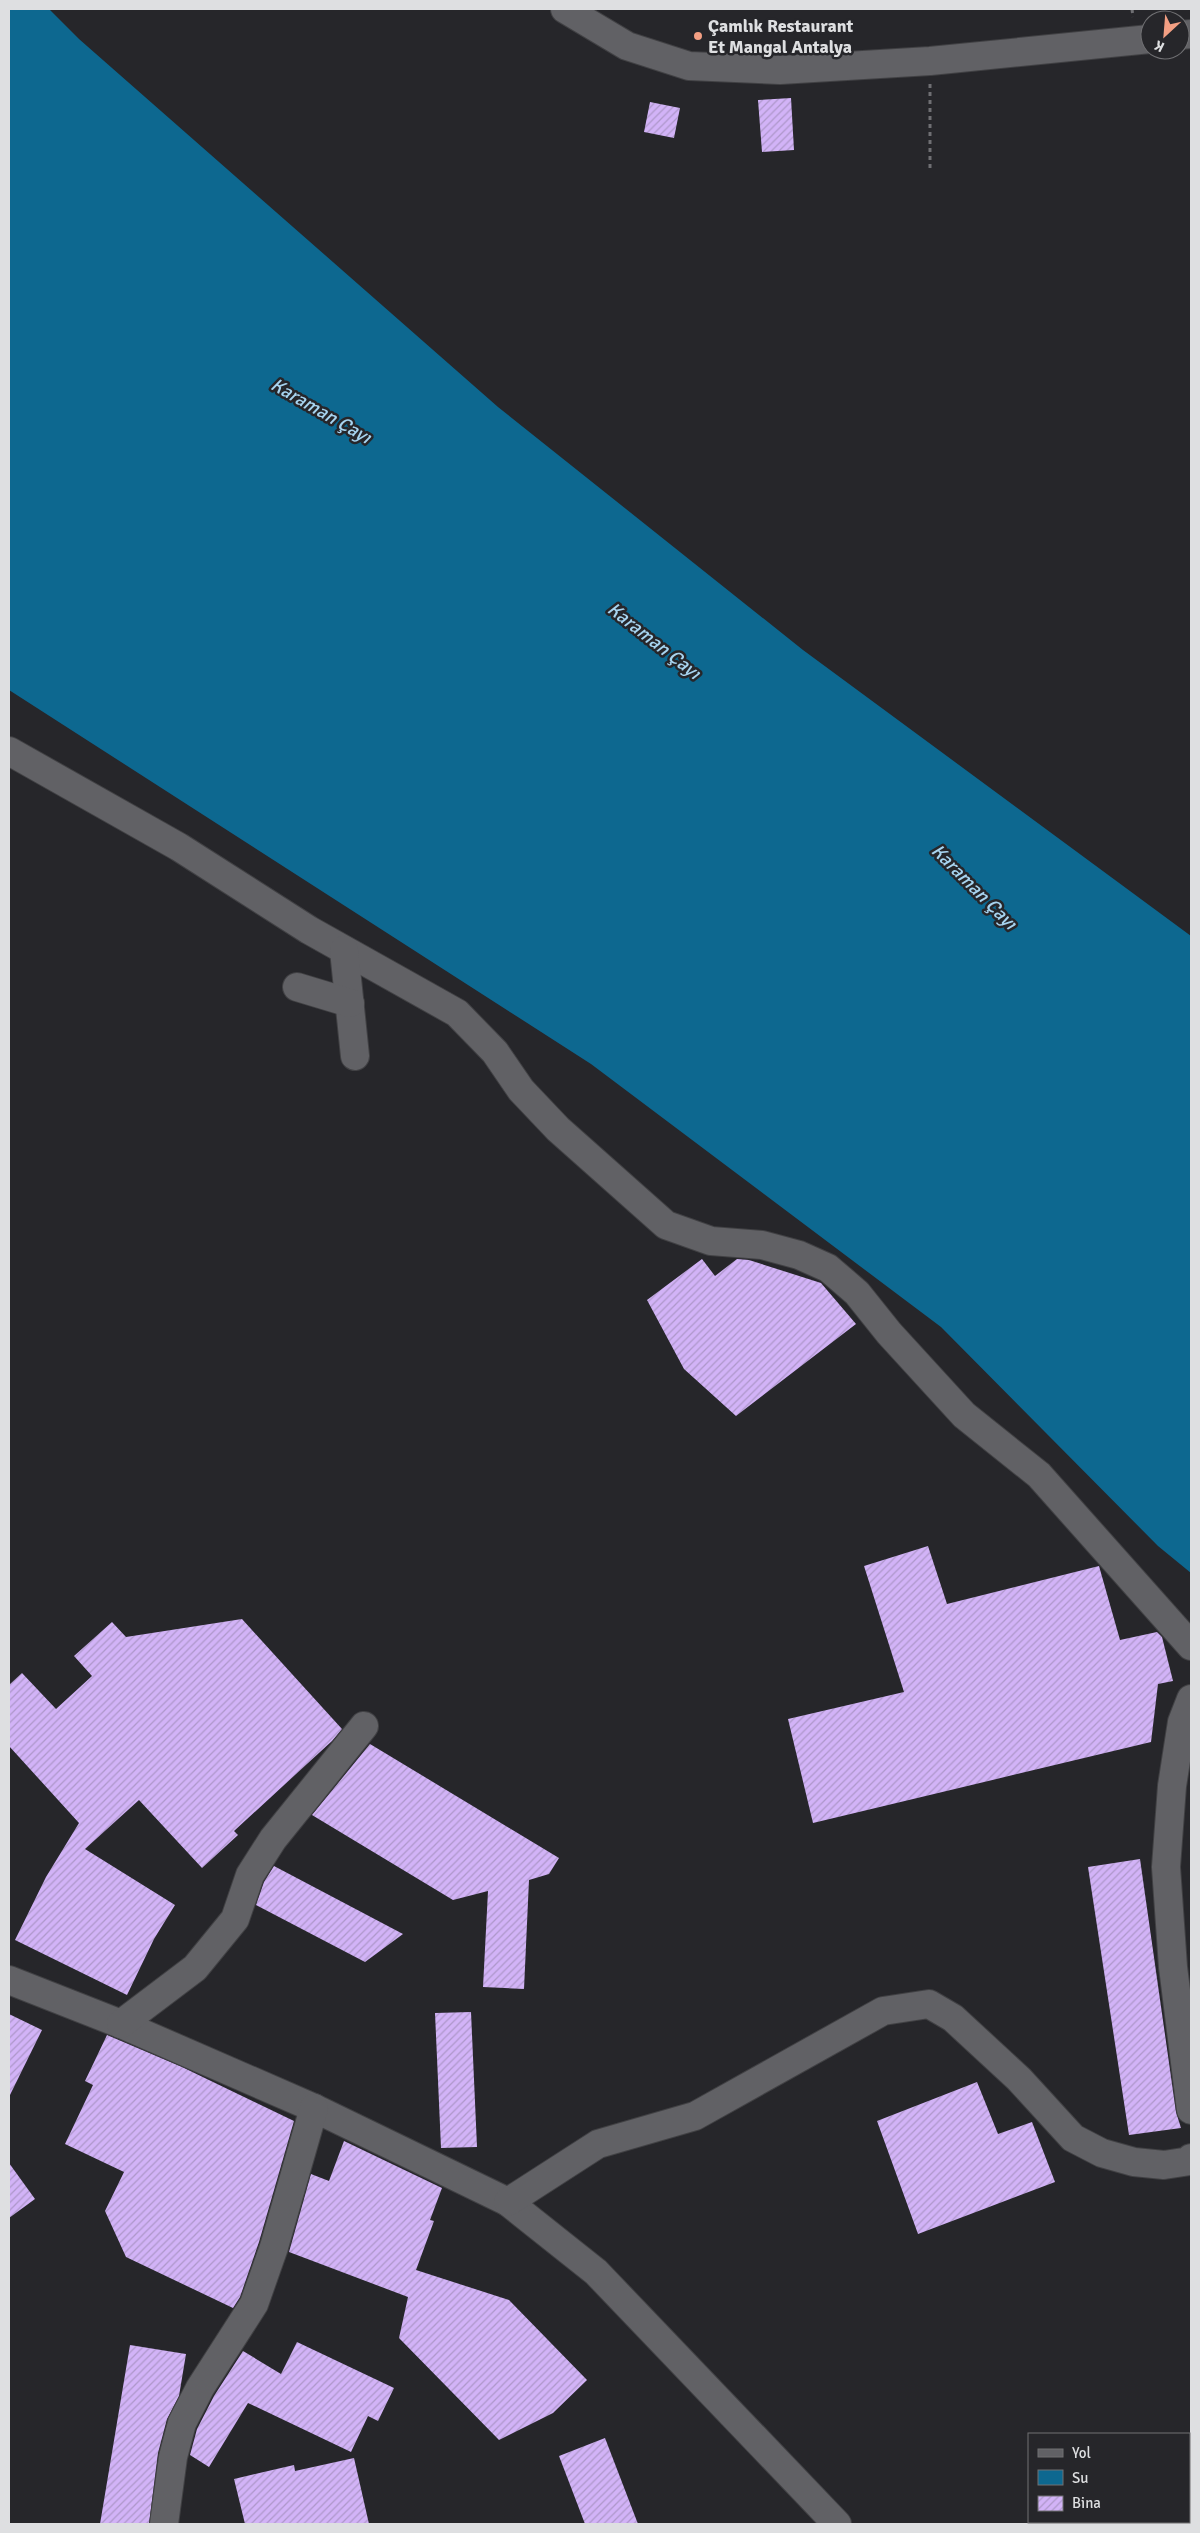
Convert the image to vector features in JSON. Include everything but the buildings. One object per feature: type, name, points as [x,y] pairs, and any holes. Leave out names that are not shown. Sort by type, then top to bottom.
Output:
[{"type":"street","points":[[565,9],[627,46],[689,66],[780,70],[930,61],[1140,39]]},
{"type":"street","points":[[9,751],[179,847],[344,950],[457,1014],[495,1052],[521,1090],[558,1129],[666,1225],[711,1241],[762,1245],[799,1255],[828,1268],[857,1292],[889,1333],[964,1415],[1039,1475],[1191,1646]]},
{"type":"street","points":[[344,950],[355,1056]]},
{"type":"street","points":[[297,987],[350,1003]]},
{"type":"street","points":[[1191,1699],[1182,1722],[1172,1786],[1166,1867],[1173,1967],[1191,2110]]},
{"type":"street","points":[[121,2024],[195,1968],[235,1919],[250,1875],[272,1838],[364,1726]]},
{"type":"street","points":[[9,1980],[121,2024],[314,2108],[508,2202],[596,2272],[837,2524]]},
{"type":"street","points":[[508,2202],[598,2144],[695,2116],[883,2011],[929,2004],[953,2018],[1019,2079],[1073,2138],[1102,2153],[1134,2162],[1164,2165],[1191,2160]]},
{"type":"street","points":[[164,2524],[173,2457],[182,2423],[205,2380],[254,2304],[274,2247],[314,2108]]},
{"type":"path","points":[[930,61],[930,169]]},
{"type":"water","name":"Karaman Çayı","points":[[9,9],[49,9],[79,39],[498,407],[803,650],[1191,936],[1191,1573],[1158,1546],[941,1327],[591,1064],[9,690]]},
{"type":"place","name":"Çamlık Restaurant Et Mangal Antalya","points":[[698,36]]}]
